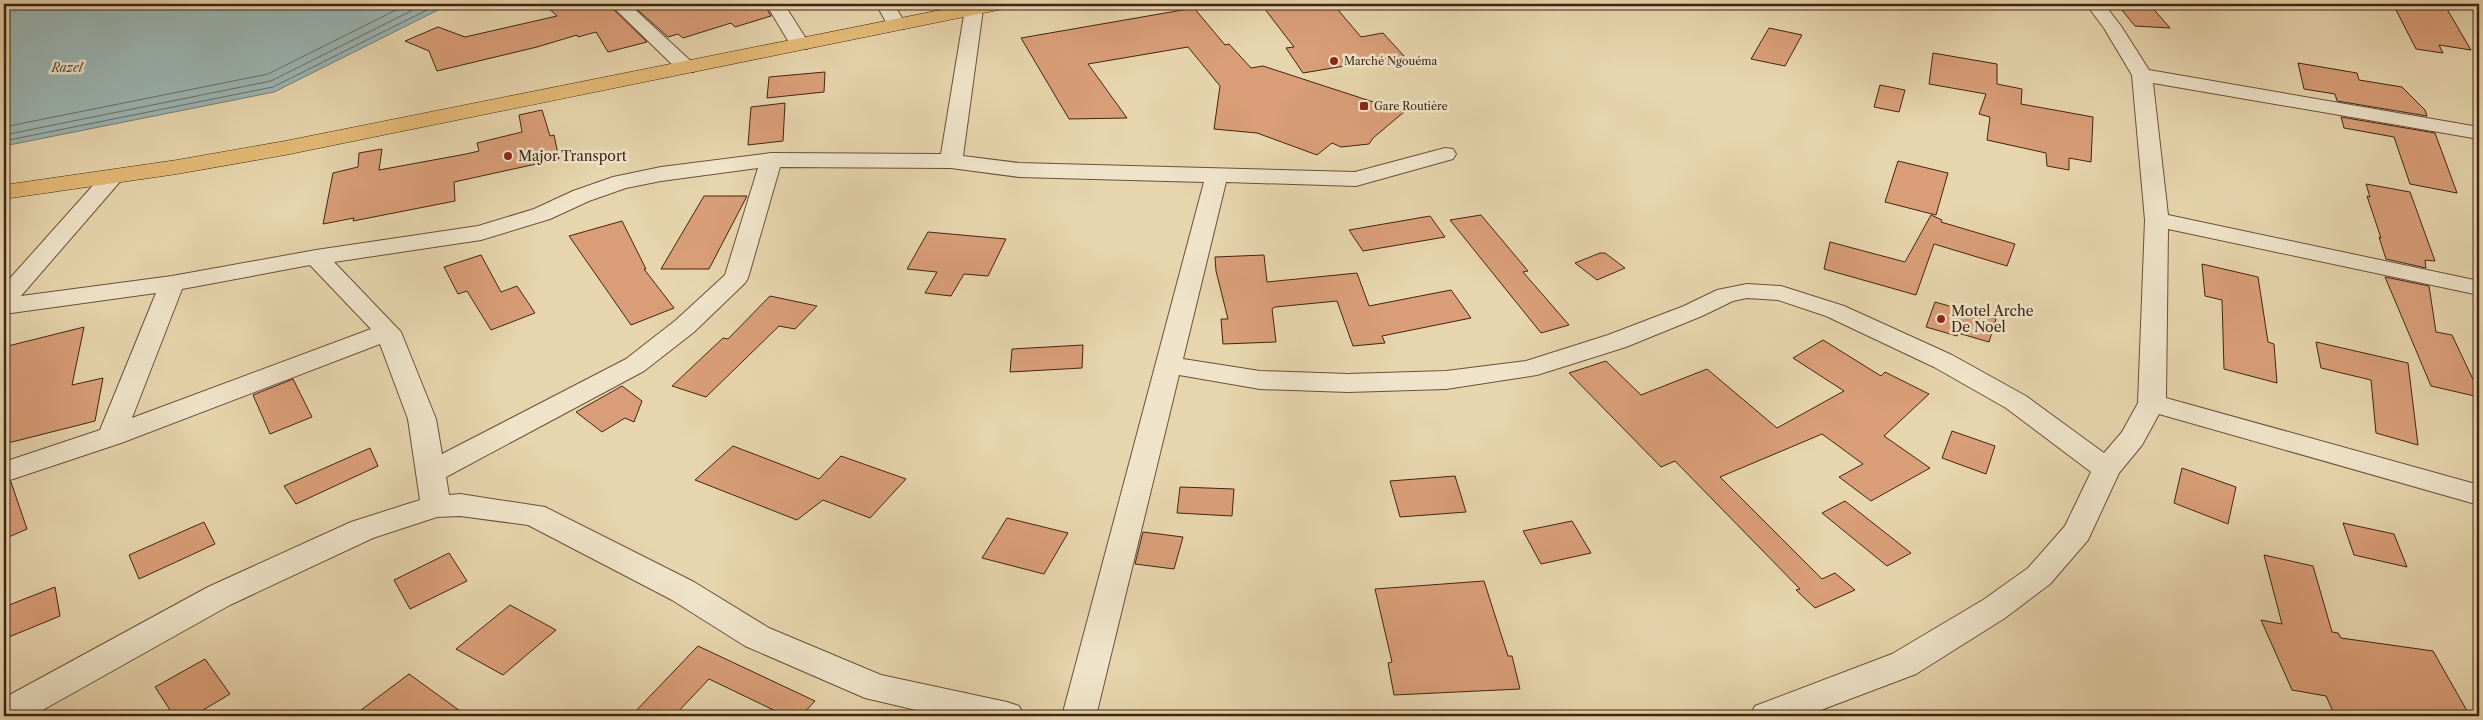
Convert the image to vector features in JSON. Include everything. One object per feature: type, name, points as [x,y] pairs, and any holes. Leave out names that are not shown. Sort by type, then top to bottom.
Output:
[{"type":"main road","points":[[4,192],[113,177],[285,148],[998,4]]},
{"type":"street","points":[[619,4],[687,68]]},
{"type":"street","points":[[775,4],[800,45]]},
{"type":"street","points":[[885,4],[897,25]]},
{"type":"street","points":[[1767,716],[1904,664],[1994,610],[2039,576],[2077,532],[2107,470],[2132,438],[2152,403],[2157,220],[2142,75],[2112,26],[2095,4]]},
{"type":"street","points":[[951,161],[974,9]]},
{"type":"street","points":[[2142,75],[2479,133]]},
{"type":"street","points":[[4,306],[172,283],[316,257],[481,233],[542,214],[581,196],[621,182],[661,174],[771,160],[951,161],[1019,170],[1356,179],[1445,154]]},
{"type":"street","points":[[429,473],[634,365],[685,326],[736,278],[771,160]]},
{"type":"street","points":[[1079,716],[1217,175]]},
{"type":"street","points":[[4,300],[113,177]]},
{"type":"street","points":[[2157,220],[2479,288]]},
{"type":"street","points":[[316,257],[388,332],[422,419],[429,473],[436,506]]},
{"type":"street","points":[[111,436],[172,283]]},
{"type":"street","points":[[1169,364],[1216,374],[1260,380],[1348,383],[1446,380],[1528,369],[1617,341],[1692,311],[1726,295],[1747,290],[1781,293],[1835,311],[1943,361],[2016,402],[2107,470]]},
{"type":"street","points":[[4,472],[111,436],[388,332]]},
{"type":"street","points":[[2152,403],[2479,495]]},
{"type":"street","points":[[4,716],[219,596],[362,530],[436,506],[460,505],[534,515],[682,591],[757,637],[877,688],[1007,716]]},
{"type":"water","name":"Razel","points":[[4,4],[450,4],[274,92],[4,146]]},
{"type":"building","points":[[544,4],[608,4],[647,42],[608,52],[596,32],[578,37],[577,35],[537,47],[437,71],[429,51],[405,41],[438,27],[465,37],[557,16]]},
{"type":"building","points":[[631,4],[764,4],[771,16],[735,27],[731,23],[683,38],[678,34],[668,37]]},
{"type":"building","points":[[1261,4],[1333,4],[1361,37],[1383,33],[1404,56],[1303,73],[1286,48],[1294,47]]},
{"type":"building","points":[[2117,4],[2149,4],[2170,28],[2135,26]]},
{"type":"building","points":[[2393,4],[2444,4],[2471,50],[2439,45],[2443,53],[2416,49]]},
{"type":"building","points":[[1194,8],[1225,45],[1229,44],[1251,68],[1263,66],[1404,112],[1373,138],[1369,144],[1341,147],[1332,143],[1317,155],[1257,133],[1214,129],[1220,86],[1188,47],[1088,64],[1127,118],[1069,119],[1021,38]]},
{"type":"building","points":[[1769,28],[1802,35],[1785,66],[1751,59]]},
{"type":"building","points":[[1933,53],[1997,64],[1997,84],[2022,89],[2021,104],[2093,117],[2091,162],[2069,158],[2069,170],[2047,166],[2046,153],[1987,140],[1990,117],[1979,114],[1986,94],[1929,84]]},
{"type":"building","points":[[2298,63],[2357,73],[2359,80],[2402,87],[2425,110],[2427,116],[2337,101],[2335,94],[2304,89]]},
{"type":"building","points":[[825,72],[824,92],[767,98],[769,77]]},
{"type":"building","points":[[1880,85],[1905,90],[1899,112],[1874,107]]},
{"type":"building","points":[[785,103],[783,141],[748,145],[751,107]]},
{"type":"building","points":[[542,110],[550,136],[554,135],[559,159],[454,182],[455,201],[353,221],[354,218],[323,224],[333,173],[358,167],[359,153],[382,149],[379,170],[479,151],[477,143],[522,132],[519,115]]},
{"type":"building","points":[[2341,117],[2435,133],[2457,193],[2410,184],[2394,137],[2344,128]]},
{"type":"building","points":[[1898,161],[1948,173],[1936,215],[1885,202]]},
{"type":"building","points":[[2366,184],[2410,192],[2435,261],[2425,260],[2426,268],[2386,259],[2367,196],[2370,197]]},
{"type":"building","points":[[704,196],[747,196],[709,269],[661,269]]},
{"type":"building","points":[[1481,215],[1528,271],[1523,272],[1569,325],[1541,333],[1450,220]]},
{"type":"building","points":[[1931,215],[1942,220],[1941,222],[2015,244],[2007,266],[1934,244],[1916,295],[1824,269],[1830,242],[1905,262]]},
{"type":"building","points":[[1430,216],[1445,237],[1363,251],[1349,230]]},
{"type":"building","points":[[622,221],[646,269],[644,269],[674,308],[631,325],[569,236]]},
{"type":"building","points":[[928,232],[1006,239],[988,276],[964,274],[951,296],[925,293],[937,272],[907,269]]},
{"type":"building","points":[[1600,253],[1605,253],[1625,268],[1597,280],[1575,263]]},
{"type":"building","points":[[481,255],[501,292],[517,286],[535,313],[491,330],[467,291],[458,294],[444,267]]},
{"type":"building","points":[[1264,255],[1267,282],[1357,273],[1369,306],[1451,290],[1471,318],[1382,336],[1385,343],[1353,346],[1337,301],[1275,307],[1272,309],[1276,342],[1223,344],[1221,319],[1228,319],[1216,271],[1215,257]]},
{"type":"building","points":[[2202,264],[2258,277],[2268,342],[2274,344],[2277,383],[2224,369],[2222,300],[2205,296]]},
{"type":"building","points":[[2385,277],[2429,286],[2436,332],[2452,335],[2479,392],[2479,397],[2431,386]]},
{"type":"building","points":[[770,296],[817,306],[795,329],[779,326],[706,397],[672,386],[723,338],[728,339]]},
{"type":"building","points":[[1935,302],[1996,319],[1989,342],[1958,333],[1957,336],[1926,327]]},
{"type":"building","points":[[84,327],[72,385],[103,378],[95,421],[4,444],[4,347]]},
{"type":"building","points":[[1823,340],[1881,376],[1885,372],[1929,394],[1884,436],[1930,468],[1871,501],[1839,477],[1863,464],[1822,434],[1720,477],[1822,579],[1835,573],[1855,590],[1815,608],[1796,590],[1800,589],[1675,461],[1661,467],[1569,373],[1606,361],[1641,395],[1707,369],[1777,428],[1844,391],[1793,358]]},
{"type":"building","points":[[2316,342],[2408,363],[2418,445],[2376,433],[2371,380],[2321,368]]},
{"type":"building","points":[[1083,345],[1082,368],[1010,372],[1012,349]]},
{"type":"building","points":[[293,379],[312,417],[270,434],[253,395]]},
{"type":"building","points":[[622,386],[642,401],[634,422],[625,418],[602,432],[576,412]]},
{"type":"building","points":[[1952,431],[1995,446],[1986,474],[1942,458]]},
{"type":"building","points":[[733,446],[819,479],[841,456],[906,479],[870,518],[823,500],[797,520],[695,480]]},
{"type":"building","points":[[370,448],[378,466],[296,504],[284,486]]},
{"type":"building","points":[[2182,468],[2236,487],[2228,524],[2174,503]]},
{"type":"building","points":[[1455,476],[1466,512],[1400,517],[1390,481]]},
{"type":"building","points":[[11,482],[27,529],[4,539],[4,484]]},
{"type":"building","points":[[1180,487],[1234,489],[1232,516],[1177,513]]},
{"type":"building","points":[[1845,501],[1911,553],[1887,566],[1822,513]]},
{"type":"building","points":[[1007,518],[1068,533],[1044,574],[982,558]]},
{"type":"building","points":[[1572,521],[1591,553],[1541,564],[1523,531]]},
{"type":"building","points":[[204,522],[215,544],[139,579],[129,555]]},
{"type":"building","points":[[2343,523],[2394,534],[2407,567],[2354,555]]},
{"type":"building","points":[[1143,532],[1183,537],[1174,569],[1135,564]]},
{"type":"building","points":[[449,553],[467,581],[410,609],[394,580]]},
{"type":"building","points":[[2264,555],[2313,566],[2332,632],[2338,633],[2341,638],[2433,651],[2470,716],[2335,716],[2326,696],[2292,690],[2261,620],[2282,624]]},
{"type":"building","points":[[1484,581],[1508,656],[1512,656],[1520,689],[1394,695],[1388,663],[1392,662],[1375,589]]},
{"type":"building","points":[[55,587],[60,616],[4,639],[4,607]]},
{"type":"building","points":[[510,605],[556,630],[503,675],[456,649]]},
{"type":"building","points":[[698,646],[815,701],[801,716],[786,716],[709,679],[674,716],[631,716]]},
{"type":"building","points":[[205,659],[230,694],[193,716],[174,716],[155,687]]},
{"type":"building","points":[[409,674],[467,716],[353,716]]},
{"type":"place","name":"Marché Ngouéma","points":[[1334,61]]},
{"type":"place","name":"Gare Routière","points":[[1364,106]]},
{"type":"place","name":"Major Transport","points":[[508,156]]},
{"type":"place","name":"Motel Arche De Noel","points":[[1941,319]]}]
